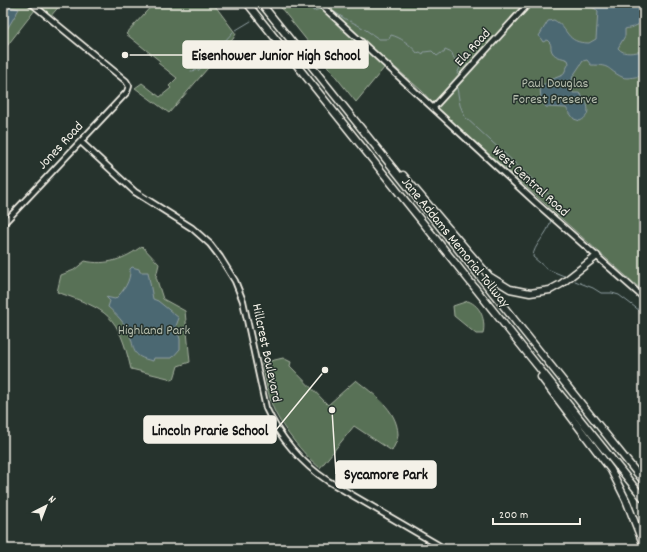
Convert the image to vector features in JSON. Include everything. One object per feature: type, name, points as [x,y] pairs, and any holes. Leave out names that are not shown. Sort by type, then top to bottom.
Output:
[{"type":"highway","name":"Jane Addams Memorial Tollway","points":[[247,3],[644,499]]},
{"type":"highway","name":"Jane Addams Memorial Tollway","points":[[262,3],[644,482]]},
{"type":"highway","points":[[358,124],[414,186],[485,271],[501,285],[524,292],[536,293],[550,290],[562,284],[597,256]]},
{"type":"highway","points":[[516,339],[532,365],[611,470],[626,500],[640,539],[642,549]]},
{"type":"highway","points":[[640,539],[644,546]]},
{"type":"street","name":"Jones Road","points":[[3,224],[127,92],[129,86],[126,81],[31,3]]},
{"type":"street","name":"West Central Road","points":[[319,3],[644,298]]},
{"type":"street","name":"Ela Road","points":[[434,107],[529,3]]},
{"type":"street","name":"Hillcrest Boulevard","points":[[81,142],[135,192],[192,228],[210,244],[220,257],[235,281],[244,301],[266,408],[273,422],[303,462],[316,474],[445,549]]},
{"type":"green space","points":[[3,3],[26,3],[35,10],[3,51]]},
{"type":"green space","points":[[31,3],[62,3],[49,18]]},
{"type":"green space","points":[[154,3],[213,3],[236,34],[169,113],[135,88],[142,83],[160,97],[171,88],[169,86],[177,78],[158,63],[160,61],[126,34]]},
{"type":"green space","name":"Paul Douglas Forest Preserve","points":[[277,3],[644,3],[644,292],[438,109],[422,91],[389,62],[356,102]]},
{"type":"green space","name":"Highland Park","points":[[142,246],[159,264],[156,277],[163,299],[185,311],[190,362],[178,366],[174,379],[170,380],[168,378],[131,369],[121,336],[115,325],[108,317],[88,304],[57,292],[61,275],[74,270],[85,261],[100,263],[108,262],[129,255]]},
{"type":"green space","points":[[468,301],[476,306],[482,314],[484,324],[483,334],[476,334],[454,316],[453,306]]},
{"type":"green space","points":[[283,358],[291,362],[290,366],[328,405],[356,380],[376,397],[389,410],[397,425],[398,436],[392,451],[354,426],[320,468],[286,430],[275,413],[272,405],[262,363]]},
{"type":"water","points":[[580,3],[644,3],[644,22],[625,29],[625,36],[618,48],[626,53],[644,51],[644,77],[624,78],[606,67],[591,65],[587,60],[583,61],[573,76],[570,87],[573,93],[579,93],[582,96],[587,104],[587,115],[580,121],[574,119],[566,108],[546,107],[541,100],[540,87],[550,80],[563,75],[569,63],[568,60],[554,54],[550,43],[547,40],[543,42],[539,36],[548,21],[554,20],[576,41],[589,43],[596,39],[598,11]]},
{"type":"water","points":[[3,5],[19,9],[3,36]]},
{"type":"water","points":[[132,267],[139,269],[140,272],[148,272],[153,299],[158,301],[179,318],[176,326],[180,339],[180,349],[172,358],[154,358],[153,361],[140,357],[135,351],[125,326],[108,307],[110,301],[106,297],[115,299],[126,285],[130,269]]},
{"type":"waterway","points":[[302,3],[313,7],[313,11],[321,9]]},
{"type":"waterway","points":[[333,11],[347,20]]},
{"type":"waterway","points":[[236,30],[251,21]]},
{"type":"waterway","points":[[350,21],[362,27],[379,39],[389,39],[391,35],[402,39],[417,53],[420,52],[423,54],[424,52],[432,51],[437,56],[444,53],[445,50],[452,53],[454,59],[457,59],[461,65],[457,74]]},
{"type":"waterway","points":[[191,71],[199,70],[233,32]]},
{"type":"waterway","points":[[457,88],[460,105],[465,117],[556,201],[559,209]]},
{"type":"waterway","points":[[551,220],[547,230],[535,248],[533,257],[547,269],[564,276]]},
{"type":"waterway","points":[[575,281],[601,293],[612,293],[619,295],[644,314]]},
{"type":"place","name":"Eisenhower Junior High School","points":[[125,55]]},
{"type":"place","name":"Lincoln Prarie School","points":[[325,370]]},
{"type":"place","name":"Sycamore Park","points":[[332,410]]}]
